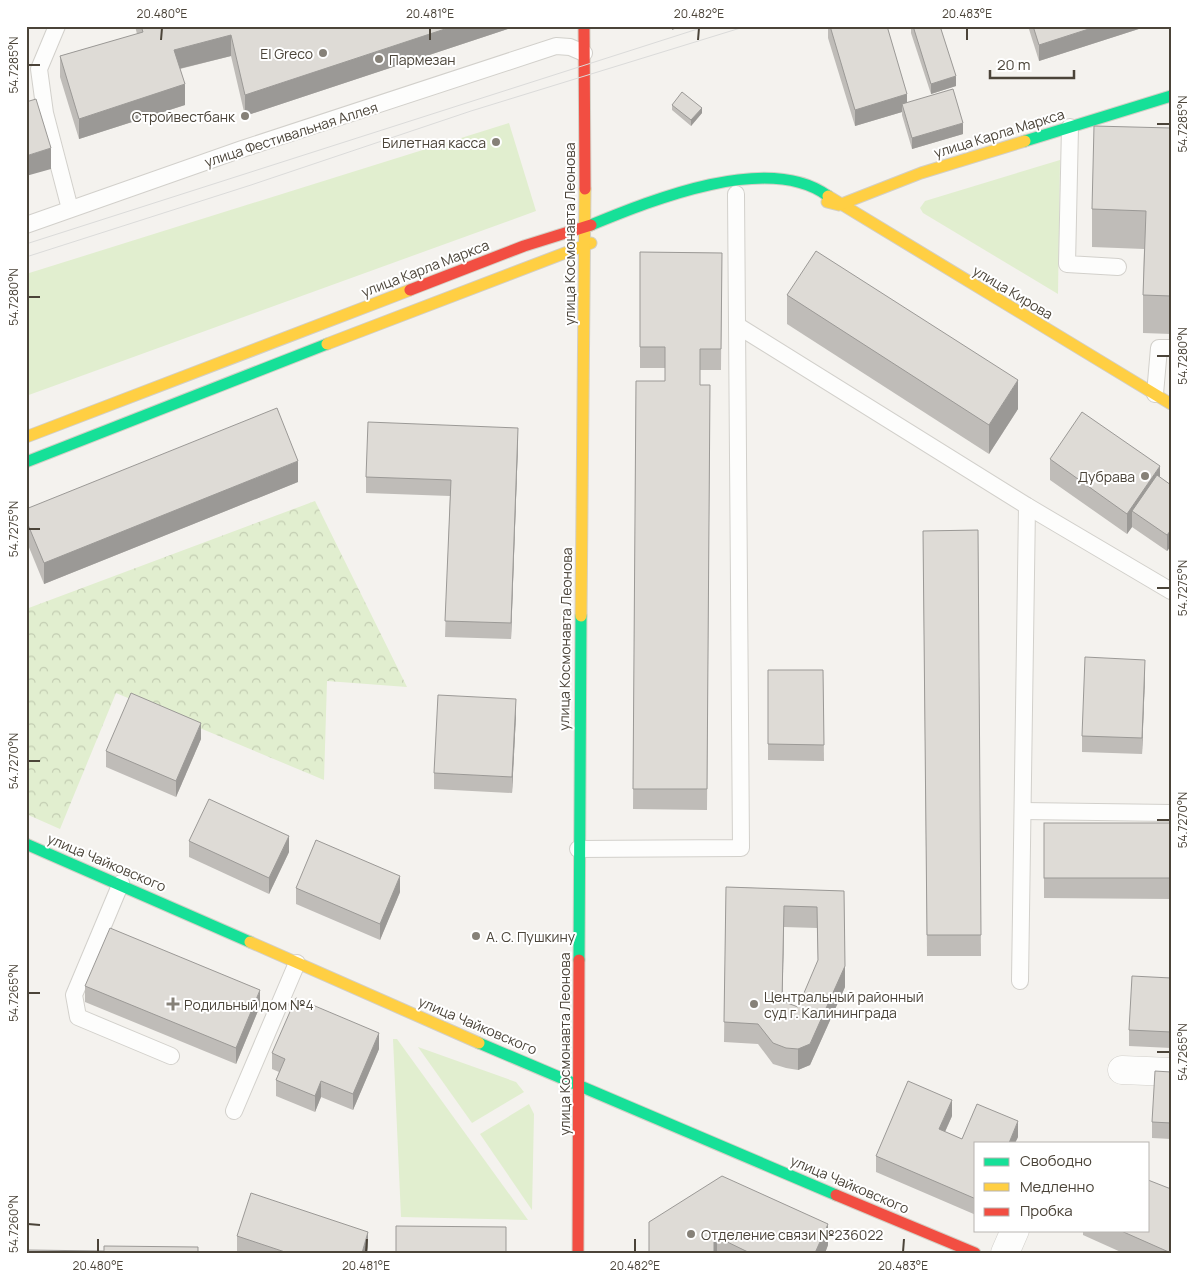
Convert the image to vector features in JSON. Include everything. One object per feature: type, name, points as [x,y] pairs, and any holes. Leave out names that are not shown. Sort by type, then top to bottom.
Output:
[{"type":"main road","name":"улица Космонавта Леонова","points":[[578,1253],[580,1085],[578,849],[585,246],[584,26]]},
{"type":"main road","name":"улица Карла Маркса","points":[[26,437],[524,246],[585,228],[630,208],[721,182],[745,178],[776,177],[818,189],[839,205],[921,173],[1171,96]]},
{"type":"main road","points":[[770,191],[778,190],[839,205]]},
{"type":"main road","name":"улица Кирова","points":[[839,205],[1171,404]]},
{"type":"main road","points":[[26,462],[252,372],[468,292],[600,240]]},
{"type":"main road","name":"улица Чайковского","points":[[26,844],[121,883],[297,964],[975,1253]]},
{"type":"street","points":[[1122,1070],[1171,1072]]},
{"type":"street","points":[[1005,1253],[1014,1232]]},
{"type":"lane","points":[[57,26],[39,68],[45,113],[70,209]]},
{"type":"lane","name":"улица Фестивальная Аллея","points":[[26,225],[252,146],[556,46],[570,47],[584,53]]},
{"type":"lane","points":[[1070,127],[1067,264],[1118,267]]},
{"type":"lane","points":[[578,849],[741,848],[736,195]]},
{"type":"lane","points":[[738,326],[1027,506],[1171,591]]},
{"type":"lane","points":[[1154,394],[1159,348],[1171,348]]},
{"type":"lane","points":[[1020,982],[1027,506]]},
{"type":"lane","points":[[1023,811],[1171,813]]},
{"type":"lane","points":[[121,883],[74,995],[78,1017],[171,1056]]},
{"type":"lane","points":[[234,1110],[297,964]]},
{"type":"green space","points":[[509,123],[536,211],[26,396],[26,274]]},
{"type":"green space","points":[[1060,160],[1058,294],[923,213],[920,208],[925,201]]},
{"type":"green space","points":[[315,501],[407,687],[327,681],[324,780],[116,693],[60,829],[26,814],[26,609]]},
{"type":"green space","points":[[393,1039],[397,1039],[528,1220],[401,1217]]},
{"type":"green space","points":[[418,1047],[516,1082],[524,1092],[472,1123]]},
{"type":"green space","points":[[529,1104],[534,1114],[532,1210],[480,1134]]},
{"type":"building","points":[[141,26],[454,26],[245,95],[231,35],[174,50],[185,84],[79,119],[60,56],[143,32]]},
{"type":"building","points":[[830,26],[887,26],[907,94],[855,110]]},
{"type":"building","points":[[913,26],[940,26],[956,76],[931,84]]},
{"type":"building","points":[[1033,26],[1098,26],[1039,45]]},
{"type":"building","points":[[953,89],[963,123],[912,138],[902,104]]},
{"type":"building","points":[[682,92],[702,108],[691,120],[672,105]]},
{"type":"building","points":[[36,99],[51,148],[26,156],[26,102]]},
{"type":"building","points":[[1094,126],[1171,128],[1171,296],[1143,295],[1146,211],[1092,209]]},
{"type":"building","points":[[816,251],[1018,380],[989,425],[787,295]]},
{"type":"building","points":[[640,252],[722,253],[721,349],[700,349],[700,385],[710,385],[707,789],[633,789],[636,381],[665,381],[665,347],[640,347]]},
{"type":"building","points":[[277,408],[298,461],[44,563],[26,520],[26,509]]},
{"type":"building","points":[[1082,412],[1160,466],[1127,514],[1050,459]]},
{"type":"building","points":[[368,422],[518,428],[511,623],[445,621],[451,480],[366,477]]},
{"type":"building","points":[[1157,475],[1171,485],[1171,530],[1167,535],[1132,511]]},
{"type":"building","points":[[978,530],[981,935],[927,935],[923,531]]},
{"type":"building","points":[[1085,657],[1145,660],[1142,738],[1082,736]]},
{"type":"building","points":[[768,670],[823,670],[824,745],[768,744]]},
{"type":"building","points":[[131,693],[201,723],[176,781],[106,751]]},
{"type":"building","points":[[438,695],[516,699],[512,777],[434,773]]},
{"type":"building","points":[[209,799],[289,836],[269,878],[189,841]]},
{"type":"building","points":[[1044,823],[1171,823],[1171,878],[1044,878]]},
{"type":"building","points":[[316,840],[400,876],[380,924],[296,888]]},
{"type":"building","name":"Центральный районный суд г. Калининграда","points":[[726,887],[844,891],[845,966],[810,1044],[798,1049],[786,1048],[773,1043],[758,1024],[724,1022]],"holes":[[[784,906],[817,907],[818,960],[798,1007],[782,1001]]]},
{"type":"building","name":"Родильный дом №4","points":[[110,928],[260,990],[236,1048],[85,986]]},
{"type":"building","points":[[1132,976],[1171,978],[1171,1032],[1129,1030]]},
{"type":"building","points":[[296,998],[379,1033],[353,1094],[321,1081],[315,1096],[276,1080],[285,1059],[272,1053]]},
{"type":"building","points":[[1155,1071],[1171,1072],[1171,1123],[1152,1122]]},
{"type":"building","points":[[908,1081],[952,1100],[939,1129],[962,1139],[977,1104],[1018,1121],[1009,1142],[974,1142],[974,1198],[876,1156]]},
{"type":"building","points":[[722,1176],[828,1224],[815,1253],[750,1253],[717,1237],[714,1239],[714,1253],[649,1253],[649,1222]]},
{"type":"building","points":[[1150,1181],[1171,1189],[1171,1253],[1124,1232],[1150,1232]]},
{"type":"building","points":[[251,1193],[368,1232],[362,1253],[288,1253],[237,1236]]},
{"type":"building","points":[[396,1226],[506,1227],[506,1253],[396,1253]]},
{"type":"building","points":[[104,1246],[198,1247],[198,1253],[26,1253],[26,1250],[104,1251]]},
{"type":"tram line","points":[[26,244],[707,26]]},
{"type":"tram line","points":[[26,257],[251,185],[471,111],[747,26]]},
{"type":"traffic: fast","points":[[1025,141],[1171,96]]},
{"type":"traffic: fast","points":[[591,225],[677,193],[743,179],[775,178],[803,184],[828,196]]},
{"type":"traffic: fast","points":[[26,462],[327,344]]},
{"type":"traffic: fast","points":[[579,960],[581,616]]},
{"type":"traffic: fast","points":[[26,844],[250,942]]},
{"type":"traffic: fast","points":[[479,1043],[836,1195]]},
{"type":"traffic: slow","points":[[827,202],[839,205],[921,173],[1025,141]]},
{"type":"traffic: slow","points":[[581,616],[585,189]]},
{"type":"traffic: slow","points":[[828,196],[1171,404]]},
{"type":"traffic: slow","points":[[327,344],[591,243]]},
{"type":"traffic: slow","points":[[26,437],[410,290]]},
{"type":"traffic: slow","points":[[250,942],[479,1043]]},
{"type":"traffic: jam","points":[[584,26],[585,189]]},
{"type":"traffic: jam","points":[[410,290],[524,246],[591,225]]},
{"type":"traffic: jam","points":[[578,1253],[579,960]]},
{"type":"traffic: jam","points":[[836,1195],[975,1253]]},
{"type":"place","name":"El Greco","points":[[323,53]]},
{"type":"place","name":"Пармезан","points":[[379,59]]},
{"type":"place","name":"Стройвестбанк","points":[[245,116]]},
{"type":"place","name":"Билетная касса","points":[[496,142]]},
{"type":"place","name":"Дубрава","points":[[1145,476]]},
{"type":"place","name":"А. С. Пушкину","points":[[476,936]]},
{"type":"place","name":"Родильный дом №4","points":[[173,1004]]},
{"type":"place","name":"Центральный районный суд г. Калининграда","points":[[754,1004]]},
{"type":"place","name":"Отделение связи №236022","points":[[691,1234]]}]
